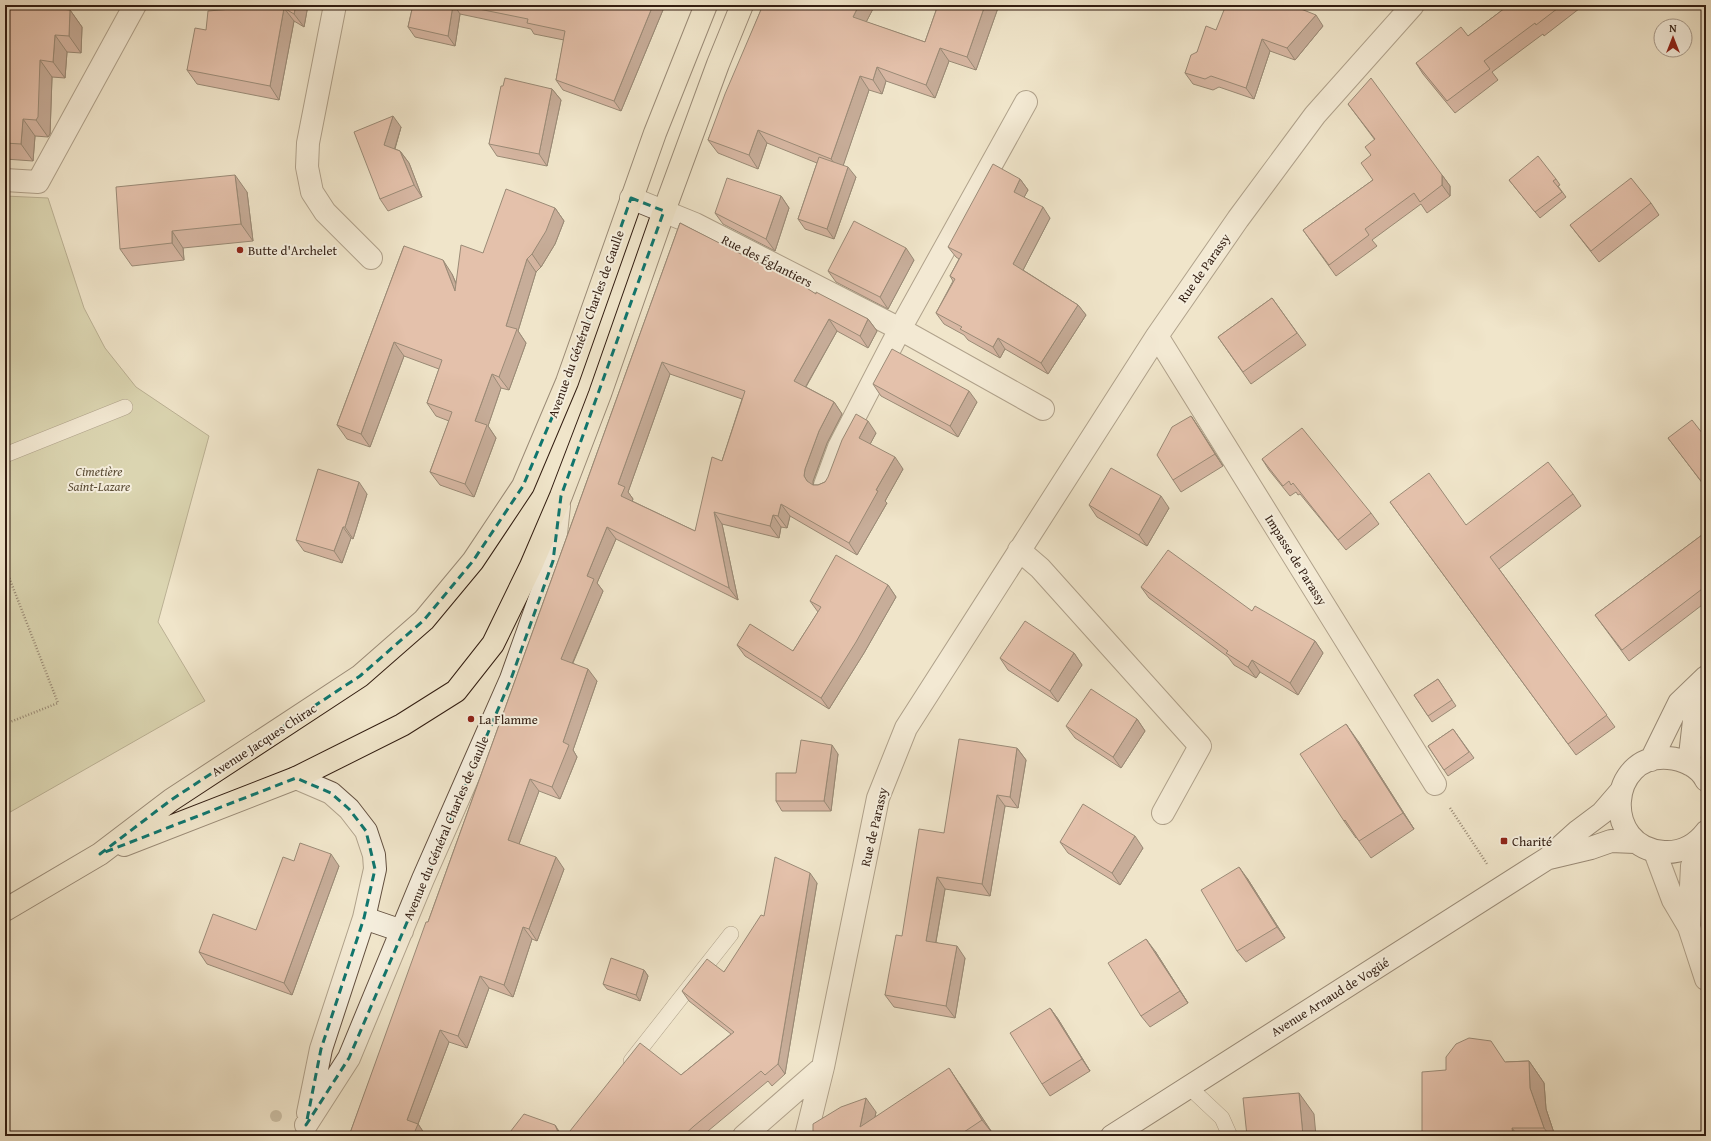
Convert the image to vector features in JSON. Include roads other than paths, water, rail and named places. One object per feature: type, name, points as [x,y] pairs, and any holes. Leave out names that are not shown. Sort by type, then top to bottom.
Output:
[{"type":"main road","name":"Avenue du Général Charles de Gaulle","points":[[424,620],[473,561],[523,486],[567,382],[631,198],[706,5]]},
{"type":"main road","name":"Avenue du Général Charles de Gaulle","points":[[402,724],[456,691],[493,644],[531,566],[600,394],[664,211],[741,5]]},
{"type":"main road","name":"Avenue Jacques Chirac","points":[[5,910],[100,854],[171,800],[360,676],[424,620]]},
{"type":"main road","name":"Avenue Jacques Chirac","points":[[100,854],[296,778],[402,724]]},
{"type":"street","points":[[5,180],[38,182],[135,5]]},
{"type":"street","points":[[335,5],[308,144],[307,167],[312,192],[325,212],[371,258]]},
{"type":"street","name":"Rue de Parassy","points":[[806,1136],[823,1067],[878,798],[906,728],[1157,336],[1238,219],[1315,115],[1413,5]]},
{"type":"street","points":[[825,484],[839,447],[900,329],[1026,102]]},
{"type":"street","name":"Rue des Églantiers","points":[[631,198],[695,224],[900,329],[1043,409]]},
{"type":"street","name":"Impasse de Parassy","points":[[1157,336],[1434,784]]},
{"type":"street","name":"Avenue du Général Charles de Gaulle","points":[[304,1130],[349,1058],[470,770],[511,679],[553,561],[560,496]]},
{"type":"street","points":[[1019,550],[1040,568],[1200,746],[1163,813]]},
{"type":"street","points":[[1651,760],[1679,703],[1706,677]]},
{"type":"street","name":"Avenue Arnaud de Vogüé","points":[[1704,835],[1688,848],[1672,853],[1655,852],[1644,848],[1635,842],[1624,827],[1618,810],[1621,791],[1625,781],[1632,772],[1651,760],[1664,758],[1677,759],[1698,767],[1696,712],[1706,684]]},
{"type":"street","name":"Avenue du Général Charles de Gaulle","points":[[296,778],[331,793],[349,809],[366,831],[374,855],[375,869],[364,918],[321,1049],[304,1130]]},
{"type":"street","name":"Avenue Arnaud de Vogüé","points":[[1112,1136],[1548,858],[1578,831],[1602,813],[1621,791]]},
{"type":"street","points":[[1689,927],[1692,866],[1704,835]]},
{"type":"street","name":"Avenue Arnaud de Vogüé","points":[[1548,858],[1591,848],[1611,841],[1635,842]]},
{"type":"street","points":[[1655,852],[1674,900],[1689,927],[1706,979]]},
{"type":"street","name":"Avenue du Général Charles de Gaulle","points":[[364,918],[402,931]]},
{"type":"street","points":[[744,1136],[823,1067]]},
{"type":"lane","points":[[5,455],[125,407]]},
{"type":"lane","points":[[620,1075],[731,934]]},
{"type":"lane","points":[[1189,1087],[1222,1118],[1230,1136]]},
{"type":"place","name":"Butte d'Archelet","points":[[240,250]]},
{"type":"place","name":"La Flamme","points":[[471,719]]},
{"type":"place","name":"Charité","points":[[1504,841]]},
{"type":"park label","name":"Cimetière Saint-Lazare","points":[[99,478]]}]
